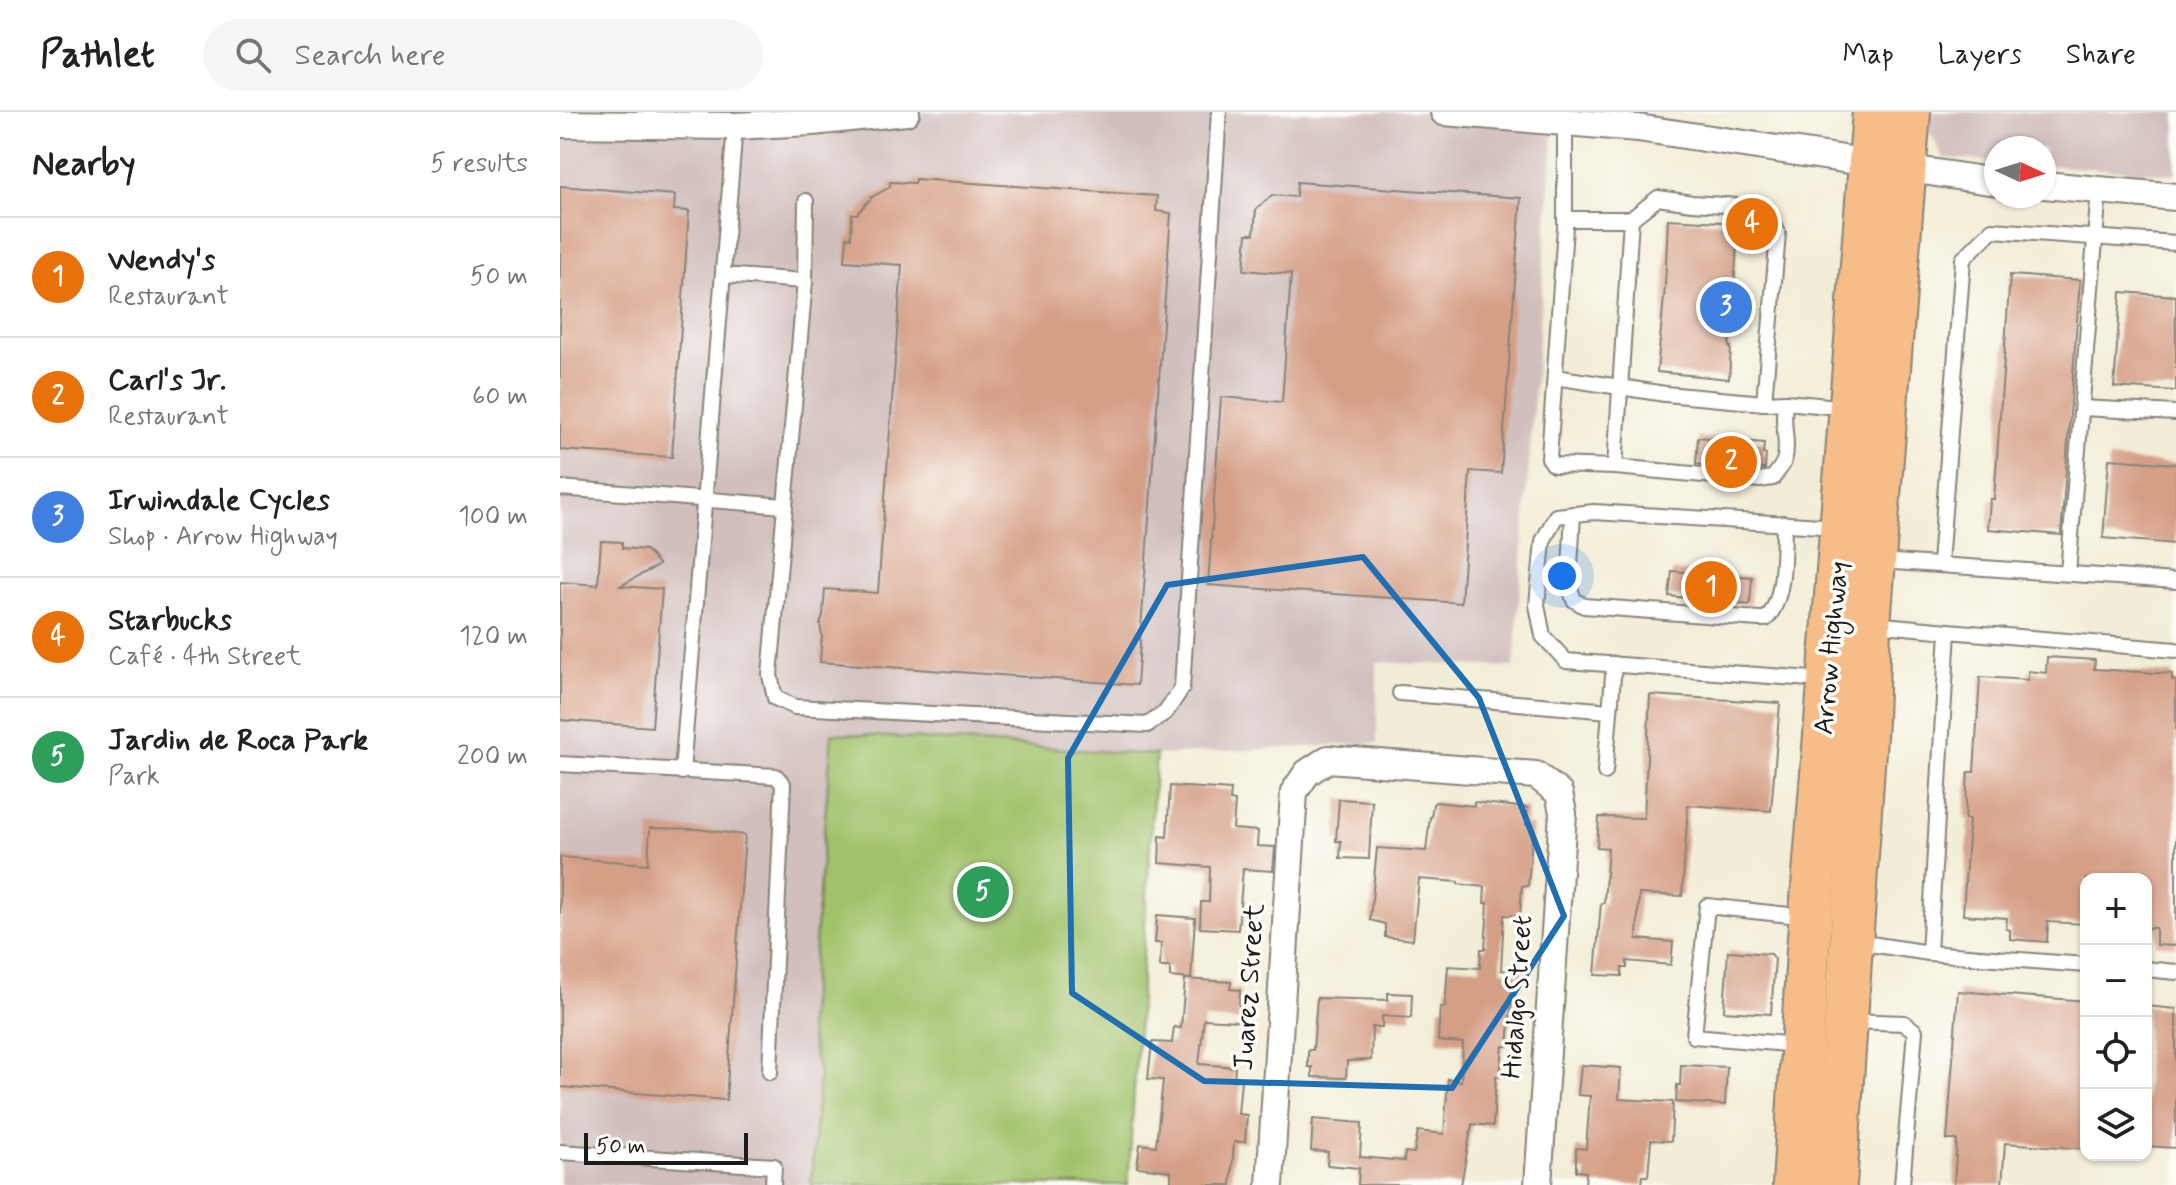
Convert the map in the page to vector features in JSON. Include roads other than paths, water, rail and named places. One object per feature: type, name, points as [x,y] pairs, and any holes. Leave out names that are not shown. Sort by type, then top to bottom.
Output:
[{"type":"main road","name":"Arrow Highway","points":[[1794,1185],[1803,1046],[1831,929],[1866,721],[1887,166],[1874,112]]},
{"type":"main road","name":"Arrow Highway","points":[[1835,1185],[1845,1021],[1831,929],[1830,681],[1851,408],[1887,166],[1909,112]]},
{"type":"street","points":[[560,124],[735,126],[906,112]]},
{"type":"street","points":[[1444,112],[1530,115],[1565,121],[1593,118],[1984,180]]},
{"type":"street","points":[[2056,186],[2176,197]]},
{"type":"street","name":"Juarez Street","points":[[1270,1185],[1294,792],[1307,773],[1328,759],[1536,775],[1559,793],[1563,813]]},
{"type":"street","name":"Hidalgo Street","points":[[1538,1185],[1563,813]]},
{"type":"lane","points":[[806,201],[805,281],[770,675],[775,698],[795,707],[1147,725],[1166,712],[1182,688],[1219,112]]},
{"type":"lane","points":[[1565,121],[1565,219],[1549,458],[1554,465],[1615,467],[1759,480],[1773,478],[1784,462],[1783,412],[1786,402]]},
{"type":"lane","points":[[682,772],[735,126]]},
{"type":"lane","points":[[2068,573],[2099,190]]},
{"type":"lane","points":[[1565,219],[1631,219],[1658,198],[1756,207],[1770,217],[1778,233],[1764,403]]},
{"type":"lane","points":[[1615,467],[1631,219]]},
{"type":"lane","points":[[1940,564],[1963,259],[1992,230],[2176,243]]},
{"type":"lane","points":[[723,275],[805,281]]},
{"type":"lane","points":[[1555,377],[1665,394],[1851,408]]},
{"type":"lane","points":[[2082,408],[2176,413]]},
{"type":"lane","points":[[560,488],[785,506]]},
{"type":"lane","points":[[1830,681],[1566,661],[1543,636],[1537,605],[1543,541],[1556,516],[1594,512],[1842,527]]},
{"type":"lane","points":[[1573,514],[1569,585],[1574,600],[1584,606],[1759,619],[1766,619],[1772,613],[1780,593],[1784,523]]},
{"type":"lane","points":[[1874,561],[2176,581]]},
{"type":"lane","points":[[1869,624],[2176,650]]},
{"type":"lane","points":[[1929,953],[1948,631]]},
{"type":"lane","points":[[1605,772],[1614,664]]},
{"type":"lane","points":[[1400,693],[1610,711]]},
{"type":"lane","points":[[560,764],[776,776],[783,784],[770,1072]]},
{"type":"lane","points":[[1803,1046],[1694,1036],[1707,906],[1831,929],[1929,953],[2080,965]]},
{"type":"lane","points":[[2152,970],[2176,972]]},
{"type":"lane","points":[[1845,1021],[1904,1023],[1915,1031],[1902,1185]]},
{"type":"lane","points":[[560,1152],[774,1166],[773,1185]]},
{"type":"place","name":"Starbucks","points":[[1752,224]]},
{"type":"place","name":"Irwindale Cycles","points":[[1726,307]]},
{"type":"place","name":"Carl's Jr.","points":[[1731,462]]},
{"type":"place","name":"Wendy's","points":[[1711,587]]},
{"type":"place","name":"Jardin de Roca Park","points":[[983,892]]}]
